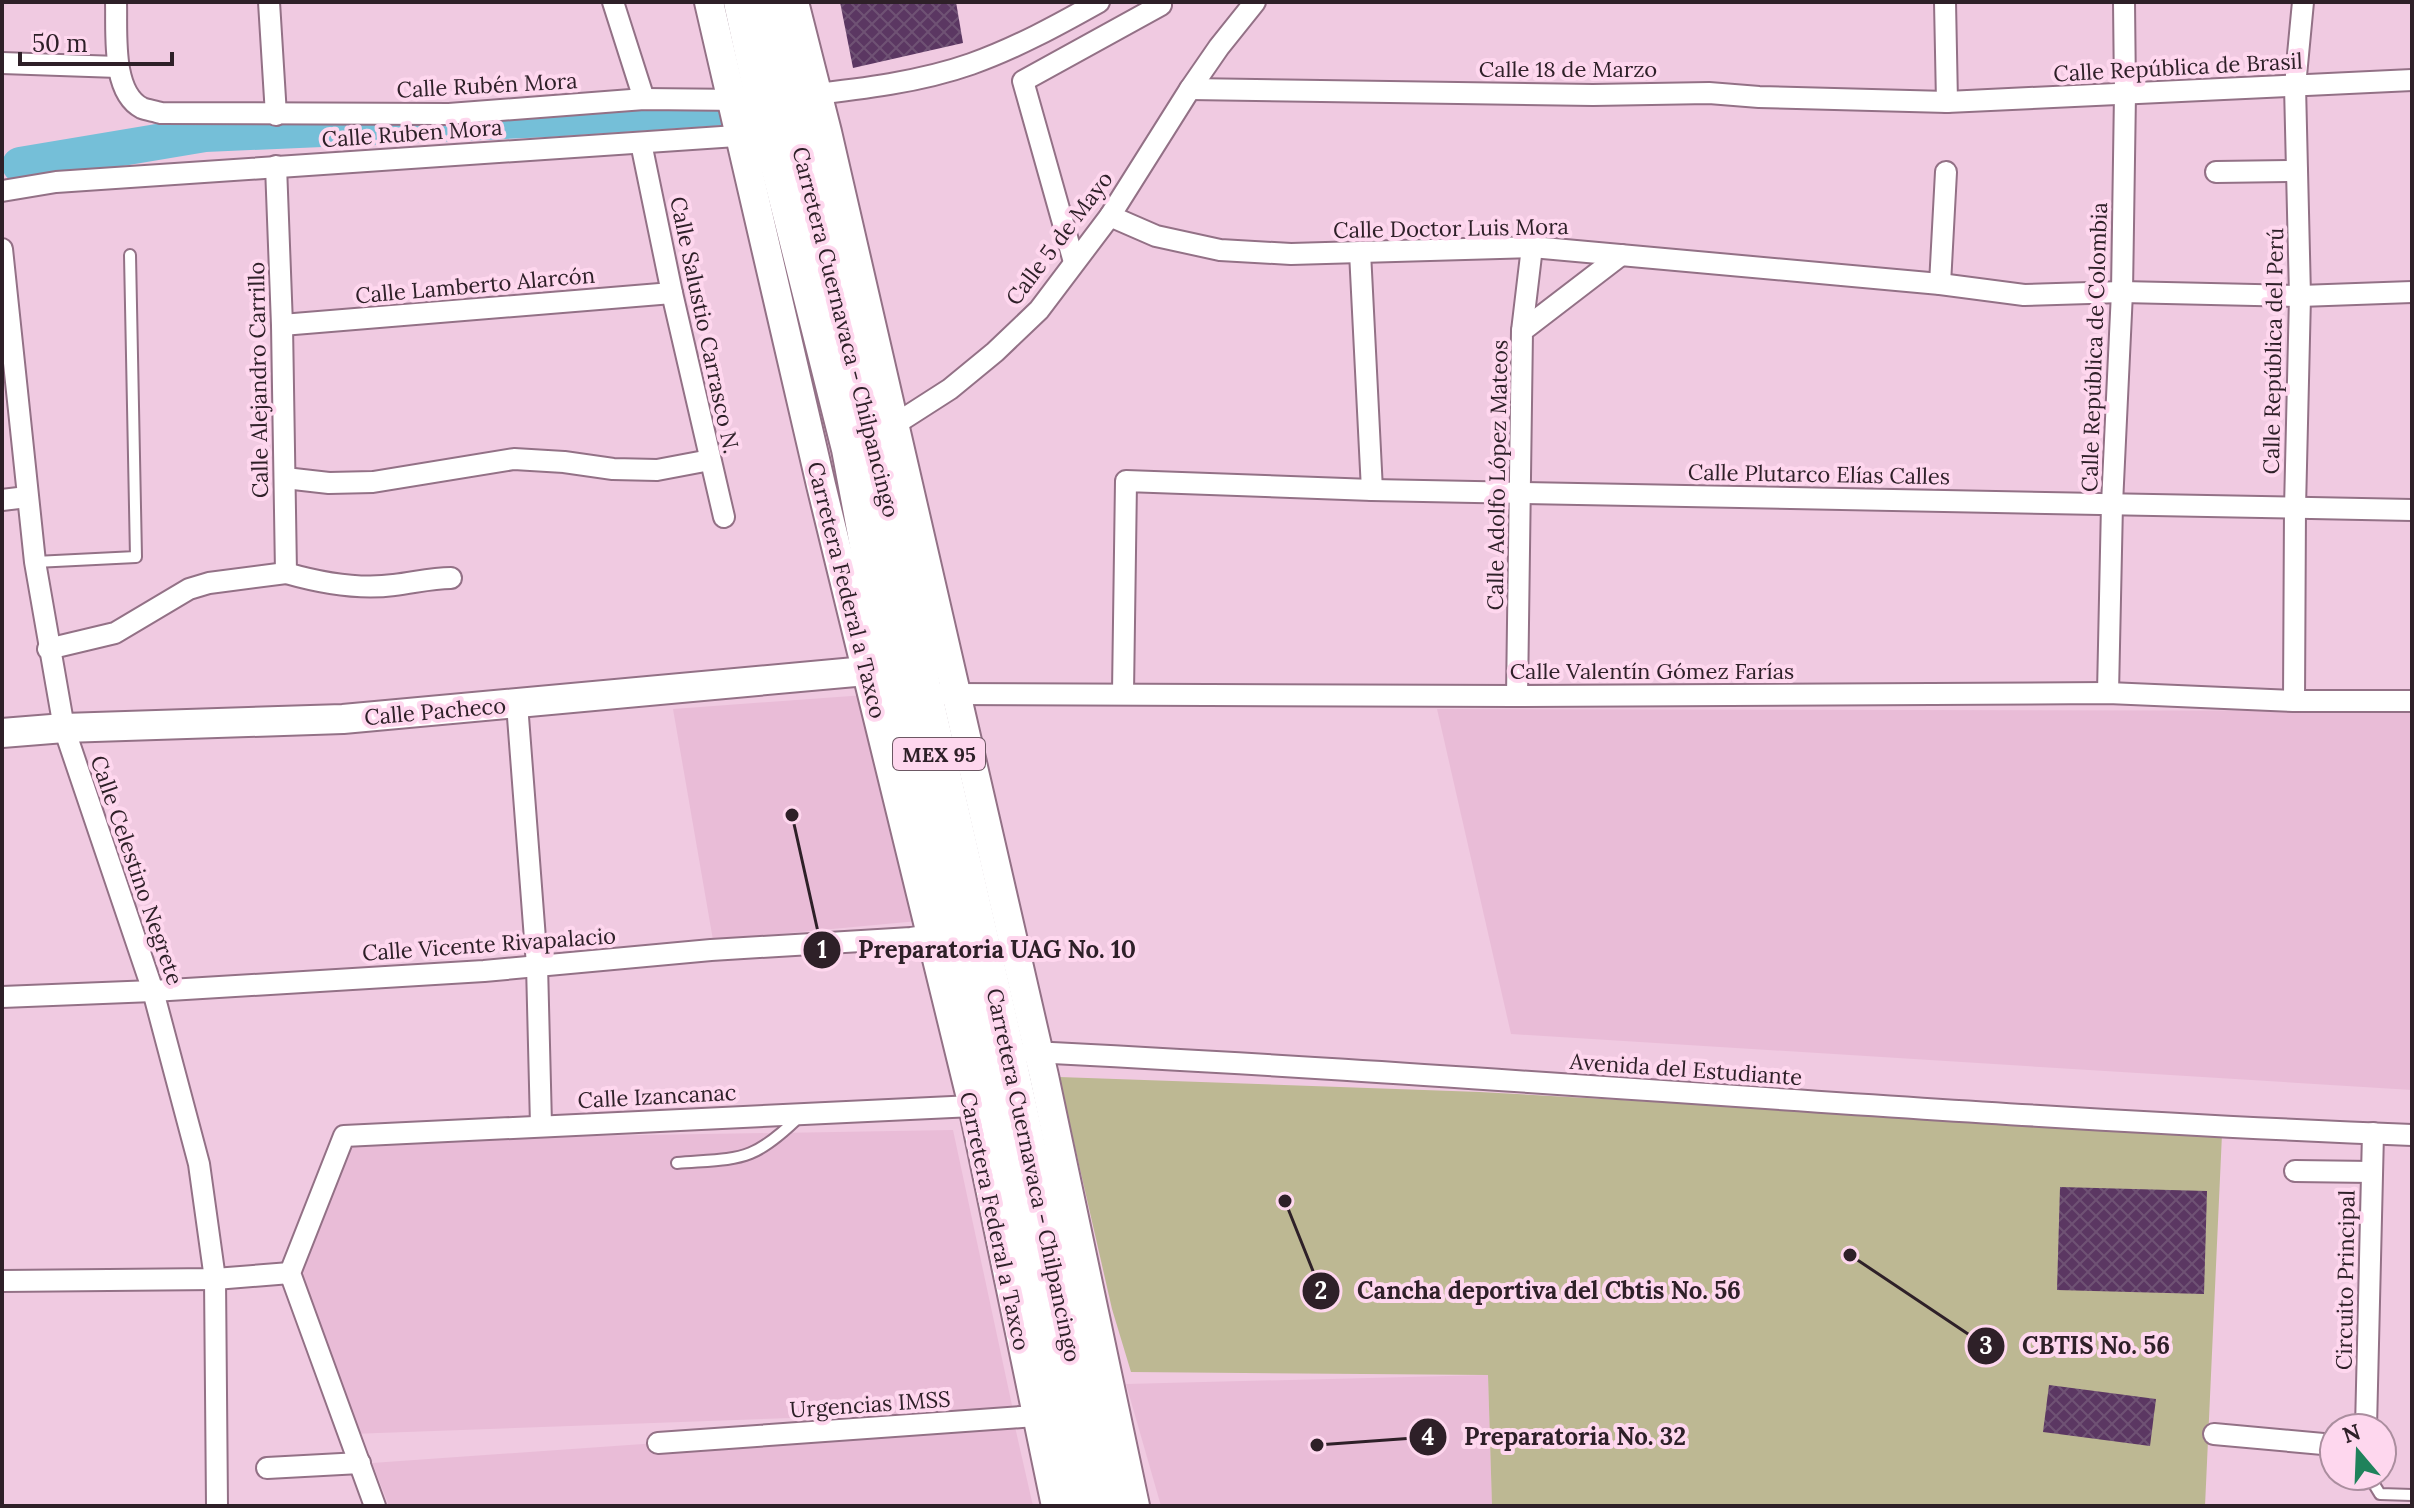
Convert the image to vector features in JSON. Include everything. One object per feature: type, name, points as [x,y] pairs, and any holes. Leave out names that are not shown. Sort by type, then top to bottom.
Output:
[{"type":"main road","name":"Carretera Cuernavaca - Chilpancingo","points":[[740,2],[775,98],[872,437],[924,692],[940,872],[954,932],[966,1048],[997,1180],[1059,1413],[1077,1506]]},
{"type":"main road","name":"Carretera Cuernavaca - Chilpancingo","points":[[770,2],[775,98]]},
{"type":"main road","name":"Carretera Cuernavaca - Chilpancingo","points":[[954,932],[1024,1052],[1058,1211],[1059,1413],[1108,1506]]},
{"type":"street","points":[[2,63],[118,67],[116,2]]},
{"type":"street","points":[[269,2],[276,115]]},
{"type":"street","points":[[613,2],[644,99]]},
{"type":"street","name":"Carretera Federal a Taxco","points":[[709,2],[775,98],[866,671],[940,872]]},
{"type":"street","name":"Carretera Federal a Taxco","points":[[775,98],[794,2]]},
{"type":"street","name":"Calle Rubén Mora","points":[[118,67],[127,94],[142,108],[161,113],[449,114],[644,99],[775,98],[902,81],[969,65],[1043,34],[1099,2]]},
{"type":"street","name":"Calle 5 de Mayo","points":[[872,437],[950,389],[1039,310],[1110,216],[1190,89],[1255,2]]},
{"type":"street","points":[[1945,2],[1947,102]]},
{"type":"street","name":"Calle República de Colombia","points":[[2108,693],[2112,504],[2122,292],[2124,2]]},
{"type":"street","name":"Calle República del Perú","points":[[2294,701],[2300,296],[2295,86],[2303,2]]},
{"type":"street","points":[[1074,262],[1023,81],[1161,5]]},
{"type":"street","name":"Calle República de Brasil","points":[[1947,102],[2412,80]]},
{"type":"street","name":"Calle 18 de Marzo","points":[[1190,89],[1593,95],[1709,93],[1947,102]]},
{"type":"street","name":"Calle Ruben Mora","points":[[2,191],[56,182],[783,134]]},
{"type":"street","name":"Calle Salustio Carrasco N.","points":[[641,143],[724,517]]},
{"type":"street","name":"Calle Alejandro Carrillo","points":[[276,166],[285,478],[296,576]]},
{"type":"street","points":[[2216,172],[2297,171]]},
{"type":"street","points":[[1940,284],[1946,172]]},
{"type":"street","name":"Calle Doctor Luis Mora","points":[[1110,216],[1156,236],[1220,250],[1291,254],[1532,247],[1940,284],[2024,295],[2122,292],[2300,296],[2412,292]]},
{"type":"street","points":[[1522,331],[1532,247]]},
{"type":"street","name":"Calle Celestino Negrete","points":[[2,249],[8,354],[48,649],[64,728],[153,991],[199,1164],[215,1279],[217,1506]]},
{"type":"street","points":[[1360,252],[1372,490]]},
{"type":"street","name":"Calle Adolfo López Mateos","points":[[1517,696],[1522,331],[1621,255]]},
{"type":"street","name":"Calle Lamberto Alarcón","points":[[282,325],[672,293]]},
{"type":"street","points":[[872,437],[924,692],[1024,1052]]},
{"type":"street","points":[[285,478],[329,483],[373,482],[514,459],[643,470],[710,460]]},
{"type":"street","name":"Calle Plutarco Elías Calles","points":[[1123,693],[1126,481],[1372,490],[2412,510]]},
{"type":"street","points":[[2,500],[27,497]]},
{"type":"street","points":[[48,649],[115,633],[189,589],[209,583],[296,576],[333,584],[366,586],[451,578]]},
{"type":"street","name":"Calle Pacheco","points":[[2,733],[64,728],[343,719],[866,671]]},
{"type":"street","name":"Calle Valentín Gómez Farías","points":[[924,692],[1517,696],[2108,693],[2294,701],[2412,701]]},
{"type":"street","points":[[517,704],[537,965],[541,1125]]},
{"type":"street","name":"Calle Vicente Rivapalacio","points":[[2,997],[153,991],[537,965],[954,932]]},
{"type":"street","name":"Carretera Federal a Taxco","points":[[966,1048],[973,1106],[997,1180]]},
{"type":"street","name":"Avenida del Estudiante","points":[[966,1048],[1515,1081],[1933,1111],[2412,1135]]},
{"type":"street","name":"Calle Izancanac","points":[[290,1273],[344,1136],[973,1106]]},
{"type":"street","name":"Circuito Principal","points":[[2366,1412],[2373,1133]]},
{"type":"street","points":[[2295,1171],[2372,1172]]},
{"type":"street","points":[[1058,1211],[1135,1506]]},
{"type":"street","points":[[2,1281],[215,1279],[290,1273],[375,1506]]},
{"type":"street","points":[[1056,1506],[1059,1413]]},
{"type":"street","name":"Urgencias IMSS","points":[[658,1443],[1059,1413]]},
{"type":"street","points":[[2214,1434],[2318,1444]]},
{"type":"street","points":[[267,1468],[360,1463]]},
{"type":"lane","points":[[35,562],[136,557],[130,255]]},
{"type":"lane","points":[[677,1163],[752,1155],[775,1140],[802,1113]]},
{"type":"lane","points":[[2379,1492],[2412,1495]]},
{"type":"shaded area","points":[[865,695],[918,921],[713,940],[673,709]]},
{"type":"shaded area","points":[[1437,709],[2412,711],[2412,1090],[1511,1034]]},
{"type":"shaded area","points":[[1059,1077],[1480,1092],[2222,1134],[2205,1506],[1492,1506],[1488,1375],[1131,1372],[1112,1309]]},
{"type":"shaded area","points":[[953,1130],[1013,1410],[351,1434],[295,1275],[345,1140]]},
{"type":"shaded area","points":[[1488,1375],[1492,1506],[1161,1506],[1126,1384]]},
{"type":"shaded area","points":[[1013,1418],[1033,1506],[389,1506],[372,1463]]},
{"type":"building","points":[[840,2],[956,2],[963,43],[853,68]]},
{"type":"building","points":[[2060,1187],[2207,1191],[2204,1294],[2057,1290]]},
{"type":"building","points":[[2049,1385],[2156,1399],[2150,1446],[2043,1432]]},
{"type":"waterway","points":[[20,165],[205,134],[549,119],[727,107]]},
{"type":"place","name":"Preparatoria UAG No. 10","points":[[792,815]]},
{"type":"place","name":"Cancha deportiva del Cbtis No. 56","points":[[1285,1201]]},
{"type":"place","name":"CBTIS No. 56","points":[[1850,1255]]},
{"type":"place","name":"Preparatoria No. 32","points":[[1317,1445]]}]
